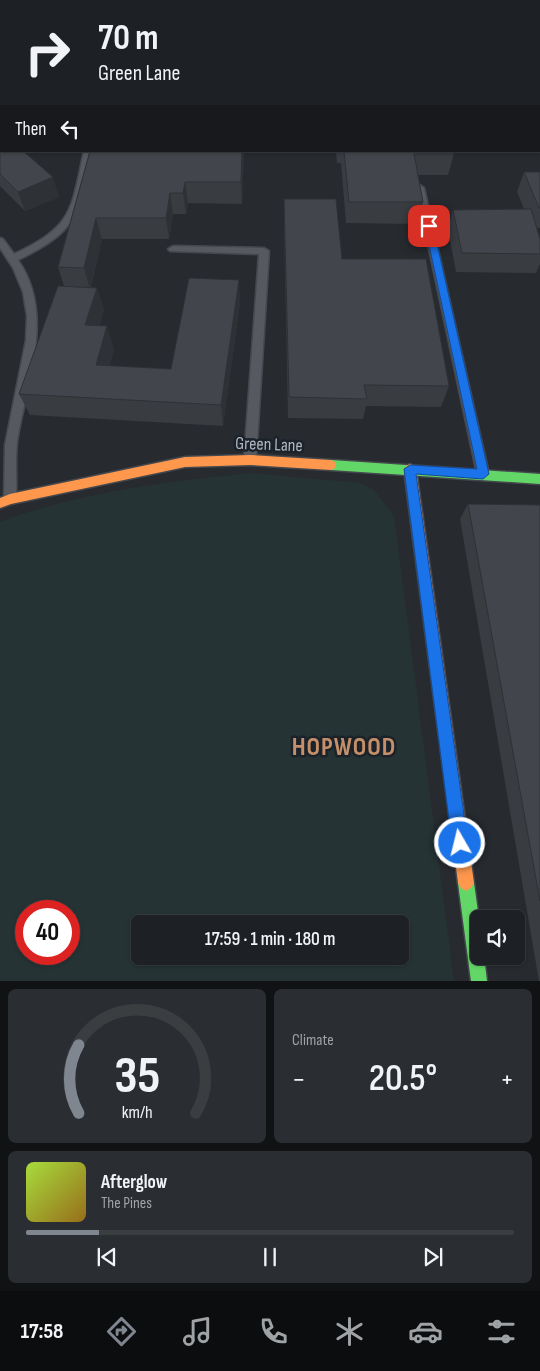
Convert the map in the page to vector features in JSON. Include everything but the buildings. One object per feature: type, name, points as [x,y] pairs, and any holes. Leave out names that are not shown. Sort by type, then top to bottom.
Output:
[{"type":"street","name":"Green Lane","points":[[5,501],[185,462],[250,460],[540,479]]},
{"type":"street","points":[[410,469],[479,981]]},
{"type":"lane","points":[[15,258],[45,244],[62,228],[75,209],[88,152]]},
{"type":"lane","points":[[420,188],[483,474]]},
{"type":"lane","points":[[0,241],[15,258],[27,282],[32,304],[33,330],[11,445],[5,501]]},
{"type":"lane","points":[[173,249],[264,251],[250,460]]},
{"type":"shaded area","points":[[250,473],[361,483],[374,490],[394,516],[454,981],[0,981],[0,522],[61,503],[155,485]]},
{"type":"traffic: fast","points":[[331,465],[540,479]]},
{"type":"traffic: fast","points":[[466,883],[479,981]]},
{"type":"traffic: slow","points":[[0,503],[10,499],[185,462],[250,460],[331,465]]},
{"type":"traffic: slow","points":[[410,469],[466,883]]},
{"type":"district","name":"HOPWOOD","points":[[344,746]]},
{"type":"route","points":[[429,226],[483,474],[410,469],[460,843]]}]
